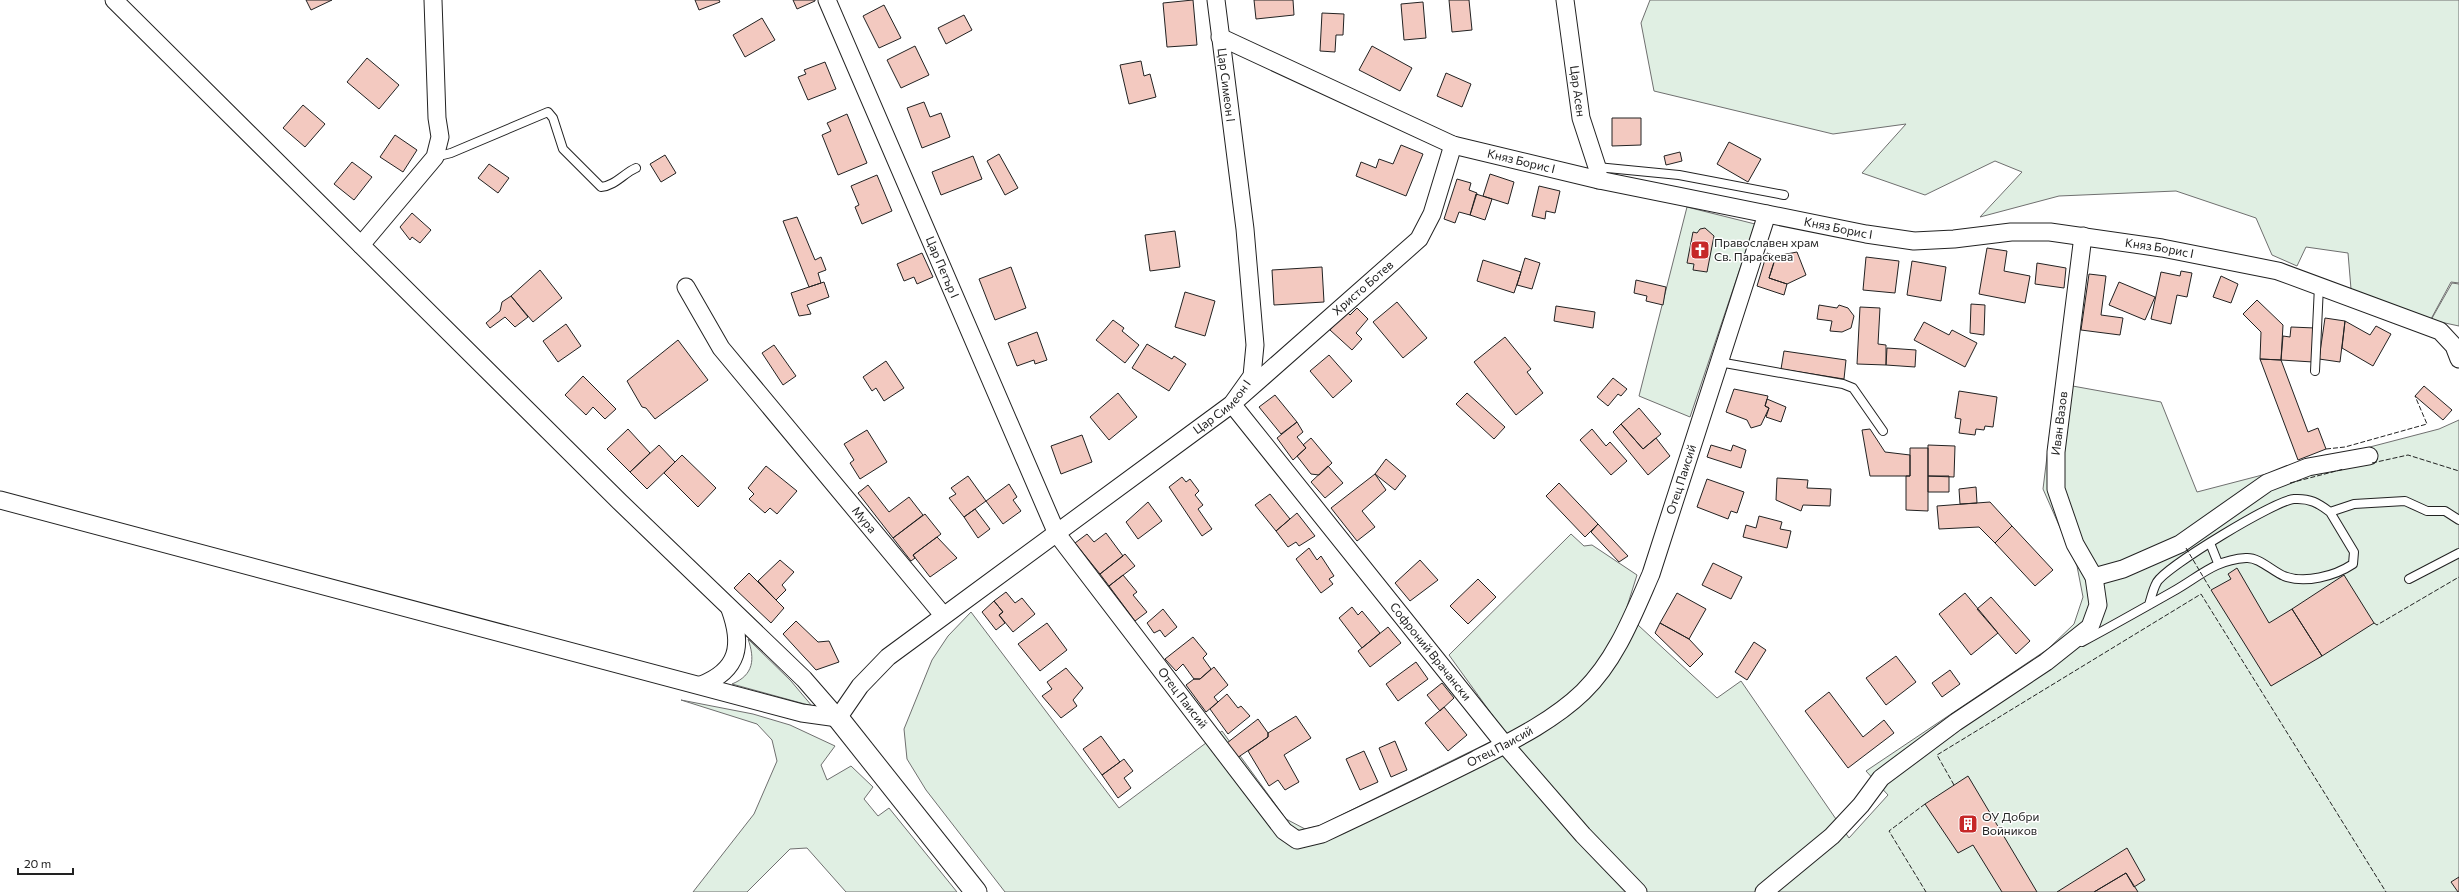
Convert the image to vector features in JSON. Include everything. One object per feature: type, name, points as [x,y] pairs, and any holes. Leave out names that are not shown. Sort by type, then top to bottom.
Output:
[{"type":"street","points":[[114,0],[620,502],[804,679],[838,718],[976,892]]},
{"type":"street","points":[[361,245],[436,157],[440,138],[437,118],[433,0]]},
{"type":"street","name":"Цар Петър I","points":[[826,0],[1057,534]]},
{"type":"street","name":"Цар Симеон I","points":[[838,718],[860,686],[888,657],[1232,404],[1252,376],[1255,345],[1245,229],[1216,0]]},
{"type":"street","name":"Цар Асен","points":[[1565,0],[1581,118],[1598,173]]},
{"type":"street","name":"Княз Борис I","points":[[1220,37],[1453,145],[1598,173],[1767,214],[1866,234],[1914,241],[1954,239],[2011,232],[2050,232],[2162,248],[2278,271],[2440,331],[2454,346],[2459,359]]},
{"type":"street","name":"Христо Ботев","points":[[1232,404],[1419,239],[1432,214],[1453,145]]},
{"type":"street","name":"Отец Паисий","points":[[1057,534],[1280,826],[1297,840],[1322,834],[1505,744],[1551,717],[1584,692],[1611,657],[1629,625],[1651,574],[1767,214]]},
{"type":"street","name":"Иван Вазов","points":[[2046,662],[2090,627],[2098,604],[2094,577],[2075,544],[2056,488],[2056,452],[2083,236]]},
{"type":"street","name":"Мура","points":[[686,287],[721,348],[943,616]]},
{"type":"street","name":"Софроний Врачански","points":[[1232,404],[1505,744],[1583,835],[1638,892]]},
{"type":"street","points":[[2094,577],[2123,569],[2180,544],[2267,483],[2308,467],[2369,456]]},
{"type":"street","points":[[0,500],[802,713],[838,718]]},
{"type":"street","points":[[701,685],[718,678],[729,667],[735,654],[738,640],[736,626],[728,605]]},
{"type":"street","points":[[1764,892],[1832,836],[1861,805],[1881,778],[1956,722],[2046,662]]},
{"type":"lane","points":[[436,157],[451,153],[548,112],[553,118],[564,149],[601,187],[609,186],[628,171],[636,168]]},
{"type":"lane","points":[[1598,173],[1679,176],[1784,195]]},
{"type":"lane","points":[[2315,371],[2319,286]]},
{"type":"lane","points":[[1719,362],[1843,384],[1853,388],[1883,431]]},
{"type":"lane","points":[[2046,662],[2149,605],[2218,563],[2248,557],[2283,576],[2300,580],[2342,571],[2353,564],[2354,552],[2330,512],[2314,500],[2293,499],[2272,507],[2210,543],[2176,565],[2156,582],[2149,605]]},
{"type":"lane","points":[[2330,512],[2354,504],[2406,501],[2427,511],[2445,511],[2459,520]]},
{"type":"lane","points":[[2210,543],[2218,563]]},
{"type":"lane","points":[[2168,550],[2176,565]]},
{"type":"lane","points":[[2409,579],[2459,553]]},
{"type":"green space","points":[[1650,0],[2459,0],[2459,283],[2451,282],[2431,319],[2351,289],[2348,253],[2306,247],[2297,266],[2272,255],[2256,218],[2176,191],[2059,196],[1980,217],[2022,172],[1995,161],[1925,195],[1862,173],[1906,124],[1833,134],[1654,91],[1641,23]]},
{"type":"green space","points":[[1687,207],[1755,224],[1690,417],[1639,396]]},
{"type":"green space","points":[[2452,283],[2459,284],[2459,326],[2431,320]]},
{"type":"green space","points":[[2056,383],[2161,402],[2197,492],[2439,429],[2459,420],[2459,892],[1005,892],[926,790],[907,759],[904,729],[932,660],[948,636],[971,612],[1119,808],[1222,731],[1286,819],[1305,829],[1319,826],[1506,734],[1449,655],[1571,534],[1584,546],[1592,545],[1637,575],[1625,613],[1717,698],[1741,681],[1849,838],[1888,795],[1866,771],[2048,649],[2074,624],[2083,597],[2077,566],[2043,489]]},
{"type":"green space","points":[[748,639],[791,681],[812,706],[732,684],[745,676],[751,666],[752,653]]},
{"type":"green space","points":[[681,700],[753,714],[790,725],[835,746],[821,765],[827,780],[851,766],[873,787],[864,799],[878,816],[889,808],[957,892],[846,892],[807,848],[790,849],[747,892],[693,892],[754,814],[777,761],[772,740],[757,724]]},
{"type":"building","points":[[306,0],[332,0],[311,10]]},
{"type":"building","points":[[695,0],[719,0],[720,2],[699,10]]},
{"type":"building","points":[[793,0],[815,0],[815,1],[797,9]]},
{"type":"building","points":[[1193,0],[1197,45],[1167,47],[1163,3]]},
{"type":"building","points":[[1254,0],[1293,0],[1294,15],[1256,19]]},
{"type":"building","points":[[1449,0],[1469,0],[1472,30],[1452,32]]},
{"type":"building","points":[[1423,2],[1426,38],[1404,40],[1401,4]]},
{"type":"building","points":[[884,5],[901,38],[879,48],[863,16]]},
{"type":"building","points":[[1322,13],[1344,14],[1343,35],[1336,35],[1335,52],[1320,51]]},
{"type":"building","points":[[964,15],[972,30],[946,44],[938,28]]},
{"type":"building","points":[[762,18],[775,40],[745,57],[733,35]]},
{"type":"building","points":[[915,46],[929,75],[901,88],[887,60]]},
{"type":"building","points":[[1372,46],[1412,68],[1400,91],[1359,70]]},
{"type":"building","points":[[367,58],[399,85],[379,109],[347,82]]},
{"type":"building","points":[[1141,61],[1144,76],[1150,74],[1156,97],[1129,104],[1120,65]]},
{"type":"building","points":[[825,62],[836,89],[808,100],[798,77],[806,74],[804,70]]},
{"type":"building","points":[[1446,73],[1471,84],[1462,107],[1437,96]]},
{"type":"building","points":[[924,102],[930,117],[941,113],[950,137],[922,148],[907,108]]},
{"type":"building","points":[[303,105],[325,124],[305,147],[283,128]]},
{"type":"building","points":[[847,114],[867,163],[838,175],[822,135],[831,131],[827,123]]},
{"type":"building","points":[[1612,118],[1641,118],[1641,145],[1612,146]]},
{"type":"building","points":[[395,135],[417,150],[403,172],[380,157]]},
{"type":"building","points":[[1729,142],[1761,159],[1748,182],[1717,164]]},
{"type":"building","points":[[1401,145],[1423,154],[1406,196],[1356,176],[1361,162],[1376,168],[1379,159],[1393,164]]},
{"type":"building","points":[[1680,152],[1682,161],[1666,165],[1664,156]]},
{"type":"building","points":[[999,154],[1018,188],[1005,195],[987,161]]},
{"type":"building","points":[[665,155],[676,173],[661,182],[650,164]]},
{"type":"building","points":[[973,156],[982,179],[941,195],[932,172]]},
{"type":"building","points":[[352,162],[372,177],[354,200],[334,184]]},
{"type":"building","points":[[489,164],[509,178],[498,193],[478,178]]},
{"type":"building","points":[[1490,174],[1514,182],[1508,204],[1483,196]]},
{"type":"building","points":[[877,175],[892,211],[862,224],[855,207],[859,205],[851,186]]},
{"type":"building","points":[[1457,179],[1471,183],[1469,190],[1477,193],[1470,215],[1459,212],[1455,223],[1444,219]]},
{"type":"building","points":[[1539,186],[1560,191],[1555,213],[1546,211],[1545,219],[1532,216]]},
{"type":"building","points":[[1476,194],[1492,199],[1485,220],[1470,215]]},
{"type":"building","points":[[412,213],[431,230],[420,243],[412,237],[410,240],[400,227]]},
{"type":"building","points":[[797,217],[815,260],[821,257],[826,270],[818,273],[821,283],[809,287],[783,221]]},
{"type":"building","points":[[1705,228],[1714,236],[1707,272],[1693,270],[1694,264],[1687,263],[1693,232],[1697,233],[1700,229]]},
{"type":"building","points":[[1175,231],[1180,267],[1150,271],[1145,235]]},
{"type":"building","points":[[1987,248],[2007,251],[2004,271],[2030,276],[2025,303],[1979,294]]},
{"type":"building","points":[[1797,252],[1806,275],[1787,284],[1769,278],[1776,256]]},
{"type":"building","points":[[922,253],[933,277],[917,284],[914,277],[904,281],[897,264]]},
{"type":"building","points":[[1767,253],[1776,256],[1769,278],[1787,284],[1784,295],[1757,286]]},
{"type":"building","points":[[1866,257],[1899,261],[1895,293],[1863,290]]},
{"type":"building","points":[[1525,258],[1540,263],[1532,289],[1517,285]]},
{"type":"building","points":[[1483,260],[1521,272],[1514,293],[1477,281]]},
{"type":"building","points":[[1912,261],[1946,267],[1941,301],[1907,295]]},
{"type":"building","points":[[2037,263],[2066,268],[2064,288],[2035,284]]},
{"type":"building","points":[[1011,267],[1026,308],[995,320],[979,279]]},
{"type":"building","points":[[1322,267],[1324,302],[1274,305],[1272,270]]},
{"type":"building","points":[[540,270],[562,298],[533,322],[511,296]]},
{"type":"building","points":[[2181,271],[2192,273],[2187,297],[2177,295],[2171,324],[2151,319],[2161,272],[2180,276]]},
{"type":"building","points":[[2089,274],[2106,276],[2101,315],[2123,318],[2120,335],[2081,330]]},
{"type":"building","points":[[2221,276],[2238,284],[2231,303],[2213,297]]},
{"type":"building","points":[[1636,280],[1666,287],[1663,305],[1646,301],[1647,296],[1634,293]]},
{"type":"building","points":[[824,282],[829,297],[807,305],[811,314],[799,316],[791,293]]},
{"type":"building","points":[[2119,282],[2155,297],[2145,320],[2109,305]]},
{"type":"building","points":[[1185,292],[1215,301],[1205,336],[1175,327]]},
{"type":"building","points":[[511,296],[528,317],[515,327],[505,317],[490,328],[486,323],[500,311],[502,302]]},
{"type":"building","points":[[2257,300],[2283,325],[2281,360],[2260,359],[2261,332],[2243,314]]},
{"type":"building","points":[[1397,302],[1427,338],[1403,358],[1373,322]]},
{"type":"building","points":[[1971,304],[1985,305],[1984,335],[1970,333]]},
{"type":"building","points":[[1819,305],[1837,308],[1839,305],[1848,308],[1854,316],[1851,328],[1842,332],[1830,331],[1832,321],[1817,319]]},
{"type":"building","points":[[1556,306],[1595,312],[1593,328],[1554,321]]},
{"type":"building","points":[[1860,307],[1880,308],[1878,344],[1886,345],[1886,365],[1857,364]]},
{"type":"building","points":[[1357,308],[1368,319],[1356,333],[1362,339],[1352,350],[1330,330],[1347,312],[1350,315]]},
{"type":"building","points":[[2325,318],[2345,321],[2340,362],[2319,359]]},
{"type":"building","points":[[1113,320],[1124,328],[1122,331],[1139,345],[1125,363],[1096,340]]},
{"type":"building","points":[[2345,321],[2370,335],[2376,326],[2391,334],[2373,366],[2342,348]]},
{"type":"building","points":[[1924,322],[1949,335],[1952,330],[1977,343],[1965,367],[1914,340]]},
{"type":"building","points":[[566,324],[581,346],[558,362],[543,341]]},
{"type":"building","points":[[2291,327],[2315,328],[2313,362],[2281,360],[2283,336],[2290,337]]},
{"type":"building","points":[[1037,332],[1047,360],[1035,364],[1034,360],[1017,366],[1008,343]]},
{"type":"building","points":[[1505,337],[1531,369],[1527,372],[1543,393],[1516,415],[1474,362]]},
{"type":"building","points":[[678,340],[708,380],[655,419],[646,408],[642,407],[627,381]]},
{"type":"building","points":[[1147,344],[1172,359],[1174,356],[1186,364],[1169,391],[1132,368]]},
{"type":"building","points":[[774,345],[796,376],[783,385],[762,353]]},
{"type":"building","points":[[1887,348],[1916,350],[1915,367],[1886,365]]},
{"type":"building","points":[[1784,351],[1846,360],[1844,379],[1781,369]]},
{"type":"building","points":[[1329,355],[1352,381],[1333,398],[1310,371]]},
{"type":"building","points":[[2260,359],[2281,360],[2308,432],[2318,428],[2326,449],[2298,460]]},
{"type":"building","points":[[886,361],[904,388],[884,401],[876,388],[872,391],[863,377]]},
{"type":"building","points":[[583,376],[616,409],[605,419],[593,407],[586,415],[565,395]]},
{"type":"building","points":[[1613,378],[1627,389],[1621,396],[1618,394],[1608,406],[1597,397]]},
{"type":"building","points":[[2424,386],[2452,410],[2443,420],[2415,396]]},
{"type":"building","points":[[1734,389],[1768,396],[1765,406],[1769,408],[1761,425],[1751,428],[1747,420],[1726,412]]},
{"type":"building","points":[[1959,391],[1997,397],[1993,427],[1985,426],[1984,430],[1976,429],[1975,435],[1959,433],[1961,419],[1955,418]]},
{"type":"building","points":[[1118,393],[1137,417],[1109,440],[1090,417]]},
{"type":"building","points":[[1467,393],[1505,427],[1494,439],[1456,404]]},
{"type":"building","points":[[1275,395],[1297,422],[1281,434],[1259,407]]},
{"type":"building","points":[[1767,399],[1786,407],[1781,422],[1766,417],[1769,408],[1765,406]]},
{"type":"building","points":[[1639,408],[1661,434],[1643,449],[1621,424]]},
{"type":"building","points":[[1297,422],[1303,432],[1297,437],[1306,448],[1293,460],[1277,438]]},
{"type":"building","points":[[1621,424],[1643,449],[1656,438],[1670,456],[1648,475],[1613,432]]},
{"type":"building","points":[[628,429],[650,453],[630,472],[607,449]]},
{"type":"building","points":[[1592,429],[1606,446],[1610,442],[1627,461],[1611,475],[1580,440]]},
{"type":"building","points":[[1870,429],[1885,452],[1910,455],[1910,476],[1870,476],[1862,430]]},
{"type":"building","points":[[867,430],[887,462],[860,479],[850,463],[854,460],[844,444]]},
{"type":"building","points":[[1082,435],[1092,462],[1061,474],[1051,446]]},
{"type":"building","points":[[1311,438],[1332,463],[1319,475],[1311,474],[1297,456],[1306,448],[1303,445]]},
{"type":"building","points":[[659,445],[675,462],[647,489],[630,472]]},
{"type":"building","points":[[1711,445],[1731,451],[1733,445],[1746,450],[1741,468],[1707,457]]},
{"type":"building","points":[[1928,445],[1955,446],[1954,477],[1928,476]]},
{"type":"building","points":[[1910,448],[1928,448],[1928,511],[1906,510],[1906,476],[1910,476]]},
{"type":"building","points":[[682,455],[716,488],[698,507],[664,473]]},
{"type":"building","points":[[1386,459],[1406,476],[1395,490],[1375,474]]},
{"type":"building","points":[[766,466],[797,491],[777,514],[770,508],[765,513],[749,499],[754,494],[748,488]]},
{"type":"building","points":[[1328,466],[1343,483],[1325,498],[1311,482]]},
{"type":"building","points":[[1375,474],[1386,490],[1362,511],[1375,527],[1357,541],[1331,508]]},
{"type":"building","points":[[968,476],[986,501],[964,517],[949,498],[956,494],[951,488]]},
{"type":"building","points":[[1928,476],[1949,476],[1949,492],[1928,492]]},
{"type":"building","points":[[1182,477],[1186,482],[1190,479],[1199,491],[1195,495],[1203,505],[1198,509],[1212,529],[1202,536],[1169,487]]},
{"type":"building","points":[[1777,478],[1808,480],[1807,488],[1831,489],[1830,506],[1803,505],[1801,511],[1776,500]]},
{"type":"building","points":[[1707,479],[1744,492],[1737,513],[1731,511],[1728,519],[1697,507]]},
{"type":"building","points":[[1559,483],[1598,524],[1585,537],[1546,496]]},
{"type":"building","points":[[1009,484],[1017,497],[1013,500],[1021,511],[1003,524],[986,501]]},
{"type":"building","points":[[868,485],[889,512],[909,497],[923,515],[893,538],[858,493]]},
{"type":"building","points":[[1976,487],[1977,503],[1960,504],[1959,489]]},
{"type":"building","points":[[1270,494],[1290,519],[1276,531],[1255,505]]},
{"type":"building","points":[[1148,502],[1162,521],[1138,539],[1126,522]]},
{"type":"building","points":[[1990,502],[2012,526],[1995,543],[1979,527],[1939,529],[1937,506]]},
{"type":"building","points":[[975,509],[990,529],[978,538],[964,517]]},
{"type":"building","points":[[1297,513],[1315,536],[1299,546],[1296,542],[1288,547],[1276,531]]},
{"type":"building","points":[[925,514],[941,534],[913,555],[915,558],[911,561],[893,538]]},
{"type":"building","points":[[1759,516],[1782,522],[1780,529],[1791,531],[1787,548],[1743,537],[1746,525],[1756,528]]},
{"type":"building","points":[[1598,524],[1628,556],[1619,562],[1591,532]]},
{"type":"building","points":[[2012,526],[2053,570],[2035,586],[1995,543]]},
{"type":"building","points":[[1106,533],[1123,556],[1100,574],[1075,543],[1087,534],[1094,542]]},
{"type":"building","points":[[937,537],[957,558],[930,577],[913,555]]},
{"type":"building","points":[[1309,548],[1317,560],[1321,556],[1334,576],[1329,579],[1333,584],[1321,593],[1296,559]]},
{"type":"building","points":[[1125,554],[1135,566],[1109,586],[1100,574]]},
{"type":"building","points":[[780,560],[794,572],[782,585],[786,590],[776,600],[758,581]]},
{"type":"building","points":[[1420,560],[1438,580],[1410,601],[1395,583]]},
{"type":"building","points":[[1713,563],[1742,577],[1731,599],[1702,585]]},
{"type":"building","points":[[2237,568],[2269,623],[2292,609],[2322,656],[2271,686],[2211,590],[2231,579],[2228,574]]},
{"type":"building","points":[[749,573],[784,608],[771,623],[734,588]]},
{"type":"building","points":[[1123,575],[1137,592],[1133,595],[1147,612],[1135,621],[1109,586]]},
{"type":"building","points":[[2344,575],[2374,623],[2322,656],[2292,609]]},
{"type":"building","points":[[1478,579],[1496,597],[1468,624],[1450,606]]},
{"type":"building","points":[[1006,592],[1015,603],[1022,598],[1035,614],[1013,632],[999,615],[1003,612],[994,601]]},
{"type":"building","points":[[1677,593],[1706,609],[1689,639],[1660,623]]},
{"type":"building","points":[[1965,593],[1998,633],[1971,655],[1939,614]]},
{"type":"building","points":[[1991,597],[2030,641],[2016,654],[1977,609]]},
{"type":"building","points":[[994,601],[1003,612],[999,615],[1005,623],[996,630],[982,612]]},
{"type":"building","points":[[1352,607],[1358,615],[1362,611],[1380,633],[1362,648],[1339,618]]},
{"type":"building","points":[[1163,609],[1177,627],[1165,637],[1160,630],[1154,633],[1147,623]]},
{"type":"building","points":[[796,621],[818,642],[829,641],[839,662],[816,670],[783,634]]},
{"type":"building","points":[[1047,623],[1067,650],[1040,671],[1018,644]]},
{"type":"building","points":[[1660,623],[1689,639],[1703,654],[1690,667],[1655,633]]},
{"type":"building","points":[[1388,627],[1401,643],[1370,667],[1358,651]]},
{"type":"building","points":[[1193,637],[1207,654],[1203,658],[1211,669],[1200,679],[1194,679],[1183,664],[1176,671],[1165,659]]},
{"type":"building","points":[[1754,642],[1766,650],[1747,680],[1735,672]]},
{"type":"building","points":[[1896,656],[1916,682],[1886,705],[1866,678]]},
{"type":"building","points":[[1416,662],[1428,679],[1398,701],[1386,684]]},
{"type":"building","points":[[1214,667],[1228,685],[1214,697],[1218,702],[1206,712],[1186,685],[1194,679],[1200,679]]},
{"type":"building","points":[[1066,668],[1083,688],[1073,700],[1077,706],[1061,718],[1042,696],[1052,689],[1047,682]]},
{"type":"building","points":[[1950,670],[1960,684],[1942,697],[1932,683]]},
{"type":"building","points":[[1442,683],[1454,698],[1440,711],[1427,695]]},
{"type":"building","points":[[1829,692],[1863,737],[1884,720],[1894,733],[1848,768],[1805,711]]},
{"type":"building","points":[[1227,694],[1238,708],[1241,706],[1250,716],[1228,734],[1210,709]]},
{"type":"building","points":[[1444,707],[1467,735],[1448,751],[1425,723]]},
{"type":"building","points":[[1296,716],[1311,738],[1284,755],[1299,782],[1285,790],[1278,780],[1269,786],[1248,751],[1268,737],[1268,733]]},
{"type":"building","points":[[1258,719],[1268,733],[1268,737],[1237,758],[1227,743]]},
{"type":"building","points":[[1101,736],[1120,762],[1102,775],[1083,749]]},
{"type":"building","points":[[1395,741],[1407,770],[1391,777],[1379,748]]},
{"type":"building","points":[[1364,751],[1378,782],[1360,790],[1346,759]]},
{"type":"building","points":[[1124,759],[1133,771],[1124,778],[1131,788],[1118,798],[1102,775]]},
{"type":"building","name":"ОУ Добри Войников","points":[[1968,776],[2037,892],[2002,892],[1973,845],[1958,853],[1925,804]]},
{"type":"building","points":[[2127,848],[2145,880],[2134,887],[2126,873],[2094,892],[2057,892]]},
{"type":"building","points":[[2126,873],[2138,892],[2094,892]]},
{"type":"building","points":[[2459,877],[2459,892],[2458,892],[2451,882]]},
{"type":"fence","points":[[2326,449],[2345,447],[2427,424],[2415,396]]},
{"type":"fence","points":[[2372,463],[2408,455],[2459,471]]},
{"type":"fence","points":[[2290,483],[2344,469]]},
{"type":"fence","points":[[2186,548],[2211,590]]},
{"type":"fence","points":[[2374,623],[2377,625],[2459,577]]},
{"type":"fence","points":[[1954,785],[1937,755],[2201,594],[2386,892]]},
{"type":"fence","points":[[1925,804],[1889,831],[1926,892]]},
{"type":"place","name":"Православен храм Св. Параскева","points":[[1700,250]]},
{"type":"place","name":"ОУ Добри Войников","points":[[1968,824]]}]
